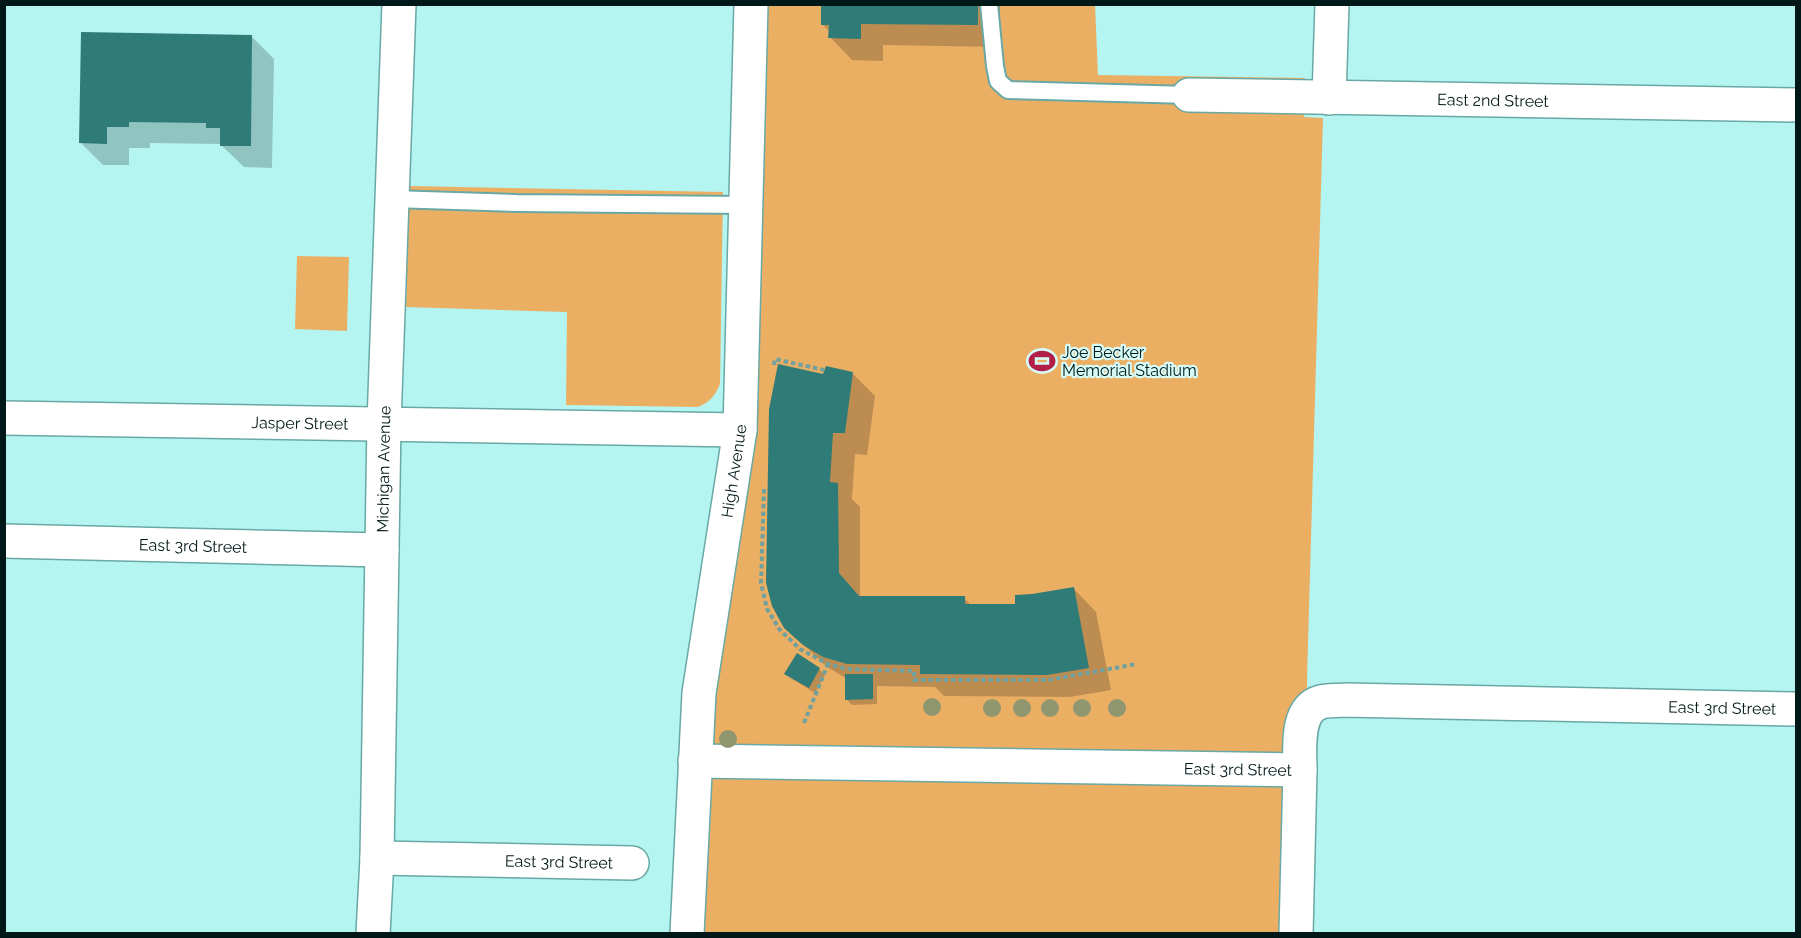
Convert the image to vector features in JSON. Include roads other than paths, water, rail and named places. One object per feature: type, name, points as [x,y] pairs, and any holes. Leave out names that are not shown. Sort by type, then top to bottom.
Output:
[{"type":"street","name":"Michigan Avenue","points":[[373,933],[377,858],[384,423],[399,4]]},
{"type":"street","name":"High Avenue","points":[[687,933],[699,693],[740,430],[752,4]]},
{"type":"street","points":[[1329,98],[1332,4]]},
{"type":"street","name":"East 2nd Street","points":[[1189,95],[1797,105]]},
{"type":"street","name":"Jasper Street","points":[[4,418],[740,430]]},
{"type":"street","name":"East 3rd Street","points":[[4,541],[382,550]]},
{"type":"street","name":"East 3rd Street","points":[[695,761],[1300,770],[1301,725],[1307,712],[1319,702],[1356,700],[1797,709]]},
{"type":"street","points":[[1296,933],[1300,770]]},
{"type":"street","name":"East 3rd Street","points":[[377,858],[632,863]]},
{"type":"lane","points":[[989,4],[998,81],[1008,90],[1189,95]]},
{"type":"lane","points":[[392,199],[516,203],[746,205]]},
{"type":"place","name":"Joe Becker Memorial Stadium","points":[[1042,361]]}]
